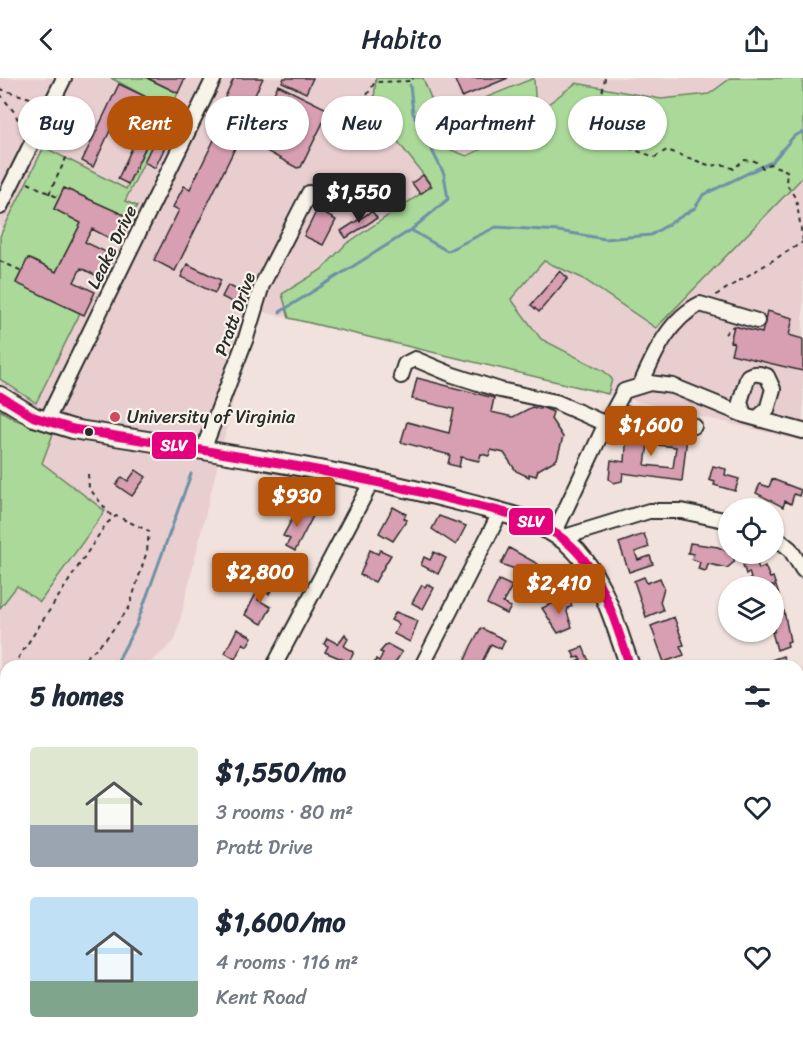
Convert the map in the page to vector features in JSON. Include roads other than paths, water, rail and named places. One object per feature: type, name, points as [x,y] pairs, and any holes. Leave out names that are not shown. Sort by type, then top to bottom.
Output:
[{"type":"main road","points":[[0,396],[46,422],[372,481],[500,513],[558,536],[579,555],[599,584],[628,660]]},
{"type":"street","points":[[0,207],[64,78]]},
{"type":"street","name":"Leake Drive","points":[[46,422],[211,83]]},
{"type":"street","name":"Pratt Drive","points":[[203,450],[246,338],[262,285],[309,193]]},
{"type":"street","points":[[640,386],[658,347],[684,312],[700,304],[758,321]]},
{"type":"street","points":[[401,376],[400,371],[405,364],[415,359],[453,375],[500,390],[556,402],[610,418],[694,426]]},
{"type":"street","points":[[558,536],[624,391],[650,383],[674,386],[756,406],[803,431]]},
{"type":"street","points":[[277,660],[372,481]]},
{"type":"street","points":[[558,536],[649,511],[681,511],[718,519]]},
{"type":"street","points":[[425,660],[500,513]]},
{"type":"street","points":[[784,544],[790,549],[803,570]]},
{"type":"waterway","points":[[280,312],[411,230],[448,199],[444,174],[413,113],[410,85]]},
{"type":"waterway","points":[[411,230],[447,251],[496,227],[559,231],[605,239],[651,235],[695,208],[703,195],[773,161],[794,136],[803,132]]},
{"type":"waterway","points":[[118,660],[136,626],[191,474]]},
{"type":"place","name":"University of Virginia","points":[[115,417]]}]
